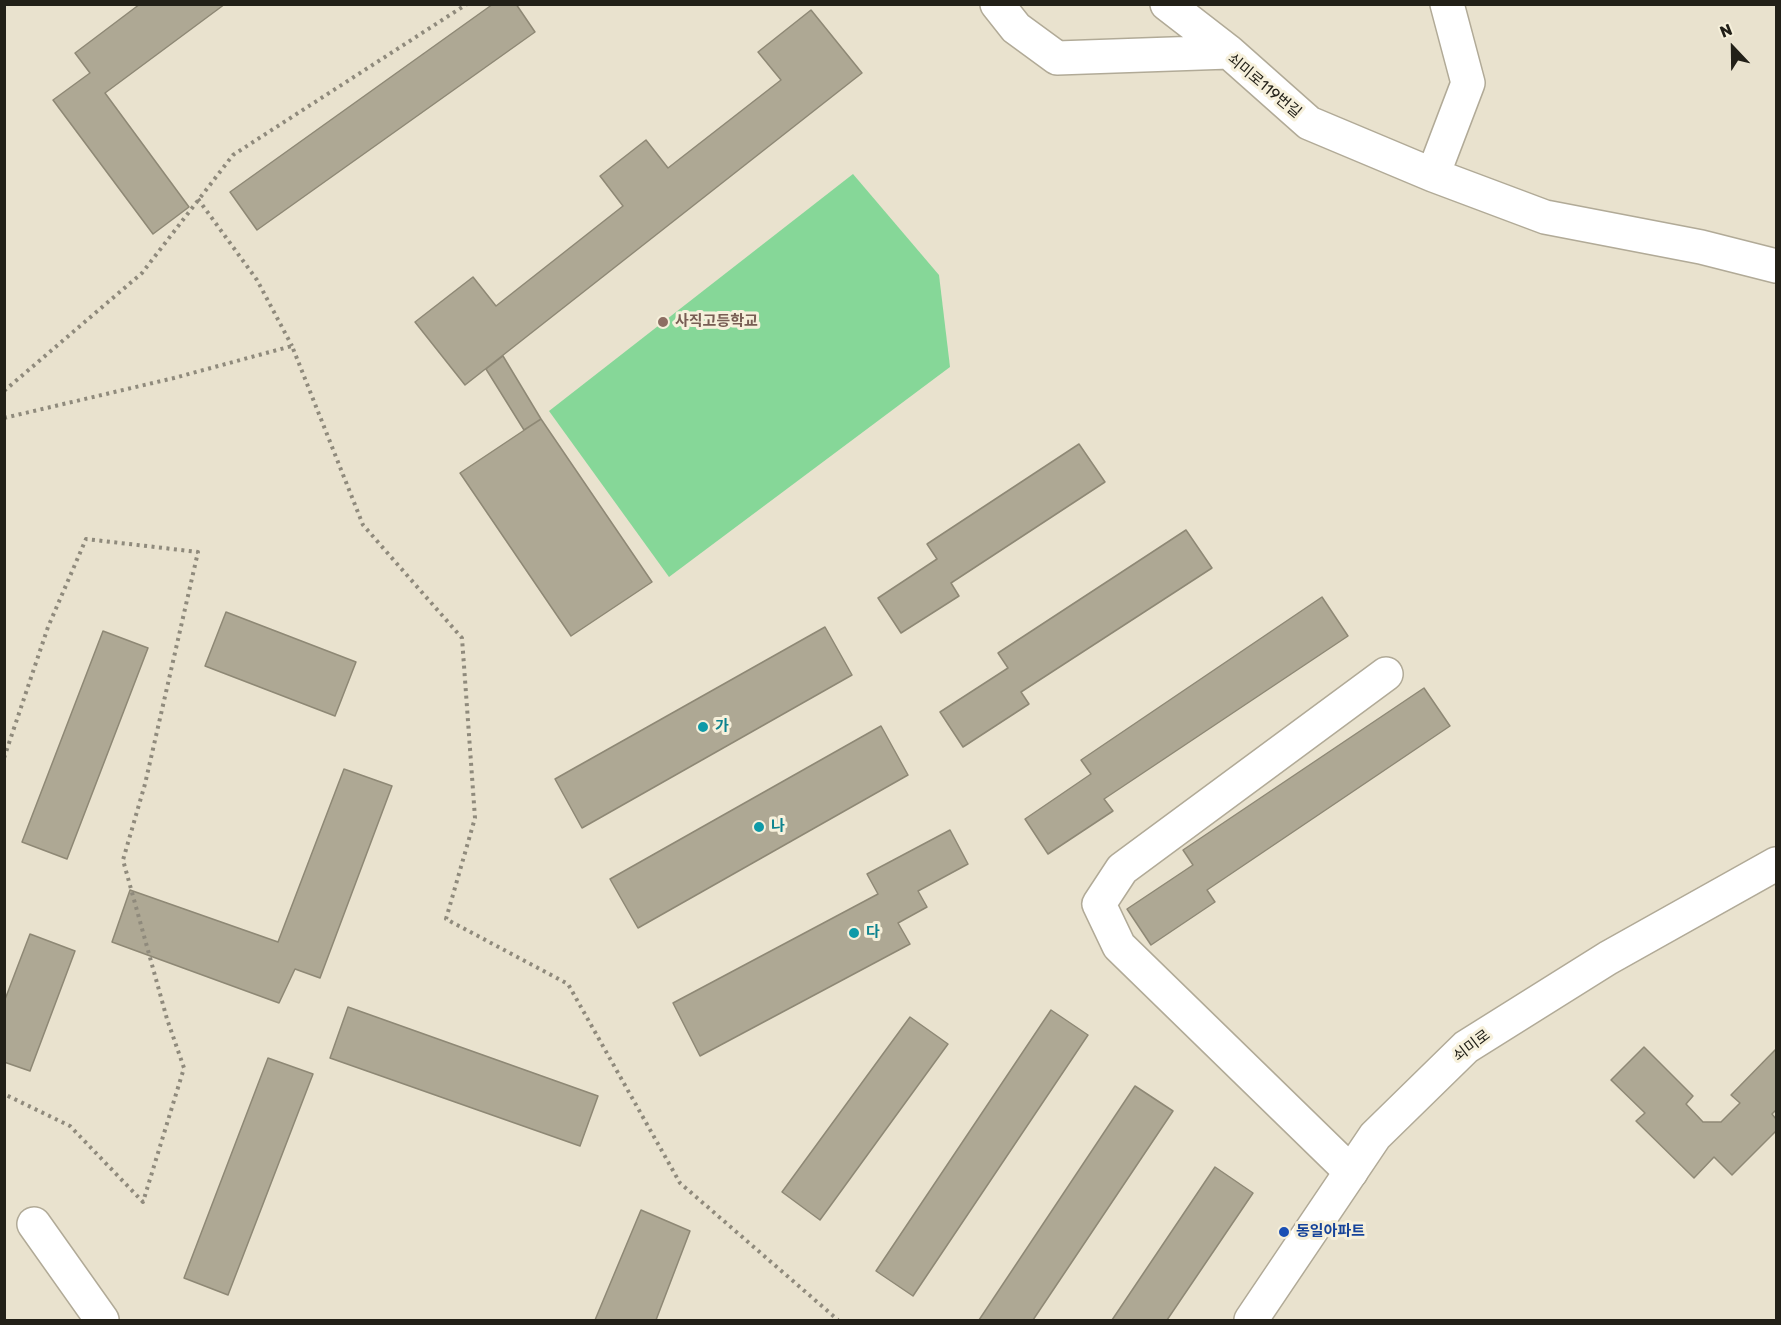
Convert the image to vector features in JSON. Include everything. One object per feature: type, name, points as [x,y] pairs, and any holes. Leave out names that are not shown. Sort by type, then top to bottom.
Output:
[{"type":"street","name":"쇠미로119번길","points":[[997,4],[1016,28],[1057,58],[1229,52],[1309,123],[1433,175],[1545,217],[1701,247],[1776,266]]},
{"type":"street","points":[[1167,4],[1229,52]]},
{"type":"street","points":[[1433,175],[1468,83],[1447,4]]},
{"type":"street","points":[[1352,1172],[1119,946],[1099,904],[1122,869],[1386,674]]},
{"type":"street","name":"쇠미로","points":[[1251,1320],[1375,1136],[1466,1047],[1608,958],[1776,864]]},
{"type":"street","points":[[34,1224],[102,1320]]},
{"type":"path","points":[[4,391],[142,273],[233,155],[467,4]]},
{"type":"path","points":[[198,199],[257,280],[292,345],[363,525],[462,638],[475,818],[446,919],[568,984],[680,1183],[838,1320]]},
{"type":"path","points":[[4,418],[174,378],[292,345]]},
{"type":"path","points":[[4,758],[48,627],[86,539],[198,552],[145,784],[123,860],[167,1019],[184,1068],[143,1202],[70,1126],[4,1094]]},
{"type":"green space","points":[[853,174],[939,275],[950,367],[669,577],[549,411]]},
{"type":"building","points":[[140,4],[225,4],[105,93],[189,207],[153,234],[53,100],[90,73],[75,53]]},
{"type":"building","points":[[493,4],[516,4],[535,32],[257,230],[230,192]]},
{"type":"building","points":[[811,10],[862,73],[465,385],[415,322],[473,277],[496,306],[623,206],[600,176],[646,140],[668,168],[781,80],[758,52]]},
{"type":"building","points":[[503,356],[541,419],[524,430],[486,369]]},
{"type":"building","points":[[541,419],[652,582],[571,636],[460,473]]},
{"type":"building","points":[[1079,444],[1105,482],[951,583],[959,596],[901,633],[878,598],[937,559],[927,544]]},
{"type":"building","points":[[1186,530],[1212,568],[1021,692],[1029,704],[963,747],[940,712],[1008,668],[998,653]]},
{"type":"building","points":[[1322,597],[1348,636],[1104,799],[1113,811],[1048,854],[1025,819],[1091,774],[1081,760]]},
{"type":"building","points":[[226,612],[356,662],[335,716],[205,666]]},
{"type":"building","name":"가","points":[[825,627],[852,675],[582,828],[555,779]]},
{"type":"building","points":[[103,631],[148,648],[67,859],[22,842]]},
{"type":"building","points":[[1424,688],[1450,726],[1207,890],[1215,902],[1151,945],[1127,909],[1193,865],[1183,850]]},
{"type":"building","name":"나","points":[[881,726],[908,775],[638,928],[610,879]]},
{"type":"building","points":[[344,769],[392,786],[320,978],[295,969],[279,1003],[112,942],[130,890],[278,942]]},
{"type":"building","name":"다","points":[[950,830],[968,864],[918,891],[927,907],[898,923],[910,944],[700,1056],[673,1003],[878,894],[867,874]]},
{"type":"building","points":[[30,934],[75,951],[30,1071],[4,1062],[4,1002]]},
{"type":"building","points":[[348,1007],[598,1096],[580,1146],[330,1058]]},
{"type":"building","points":[[1051,1010],[1088,1035],[913,1296],[876,1271]]},
{"type":"building","points":[[910,1017],[948,1044],[820,1220],[782,1192]]},
{"type":"building","points":[[1644,1047],[1693,1096],[1686,1104],[1703,1122],[1721,1122],[1740,1103],[1731,1095],[1776,1049],[1776,1110],[1772,1114],[1776,1119],[1776,1131],[1732,1175],[1714,1157],[1694,1178],[1636,1121],[1645,1113],[1611,1080]]},
{"type":"building","points":[[268,1058],[313,1074],[228,1295],[184,1278]]},
{"type":"building","points":[[1135,1086],[1173,1111],[1033,1320],[979,1320]]},
{"type":"building","points":[[1215,1167],[1253,1193],[1167,1320],[1112,1320]]},
{"type":"building","points":[[641,1210],[690,1231],[656,1320],[595,1320]]},
{"type":"place","name":"사직고등학교","points":[[663,322]]},
{"type":"place","name":"가","points":[[703,727]]},
{"type":"place","name":"나","points":[[759,827]]},
{"type":"place","name":"다","points":[[854,933]]},
{"type":"place","name":"동일아파트","points":[[1284,1232]]}]
